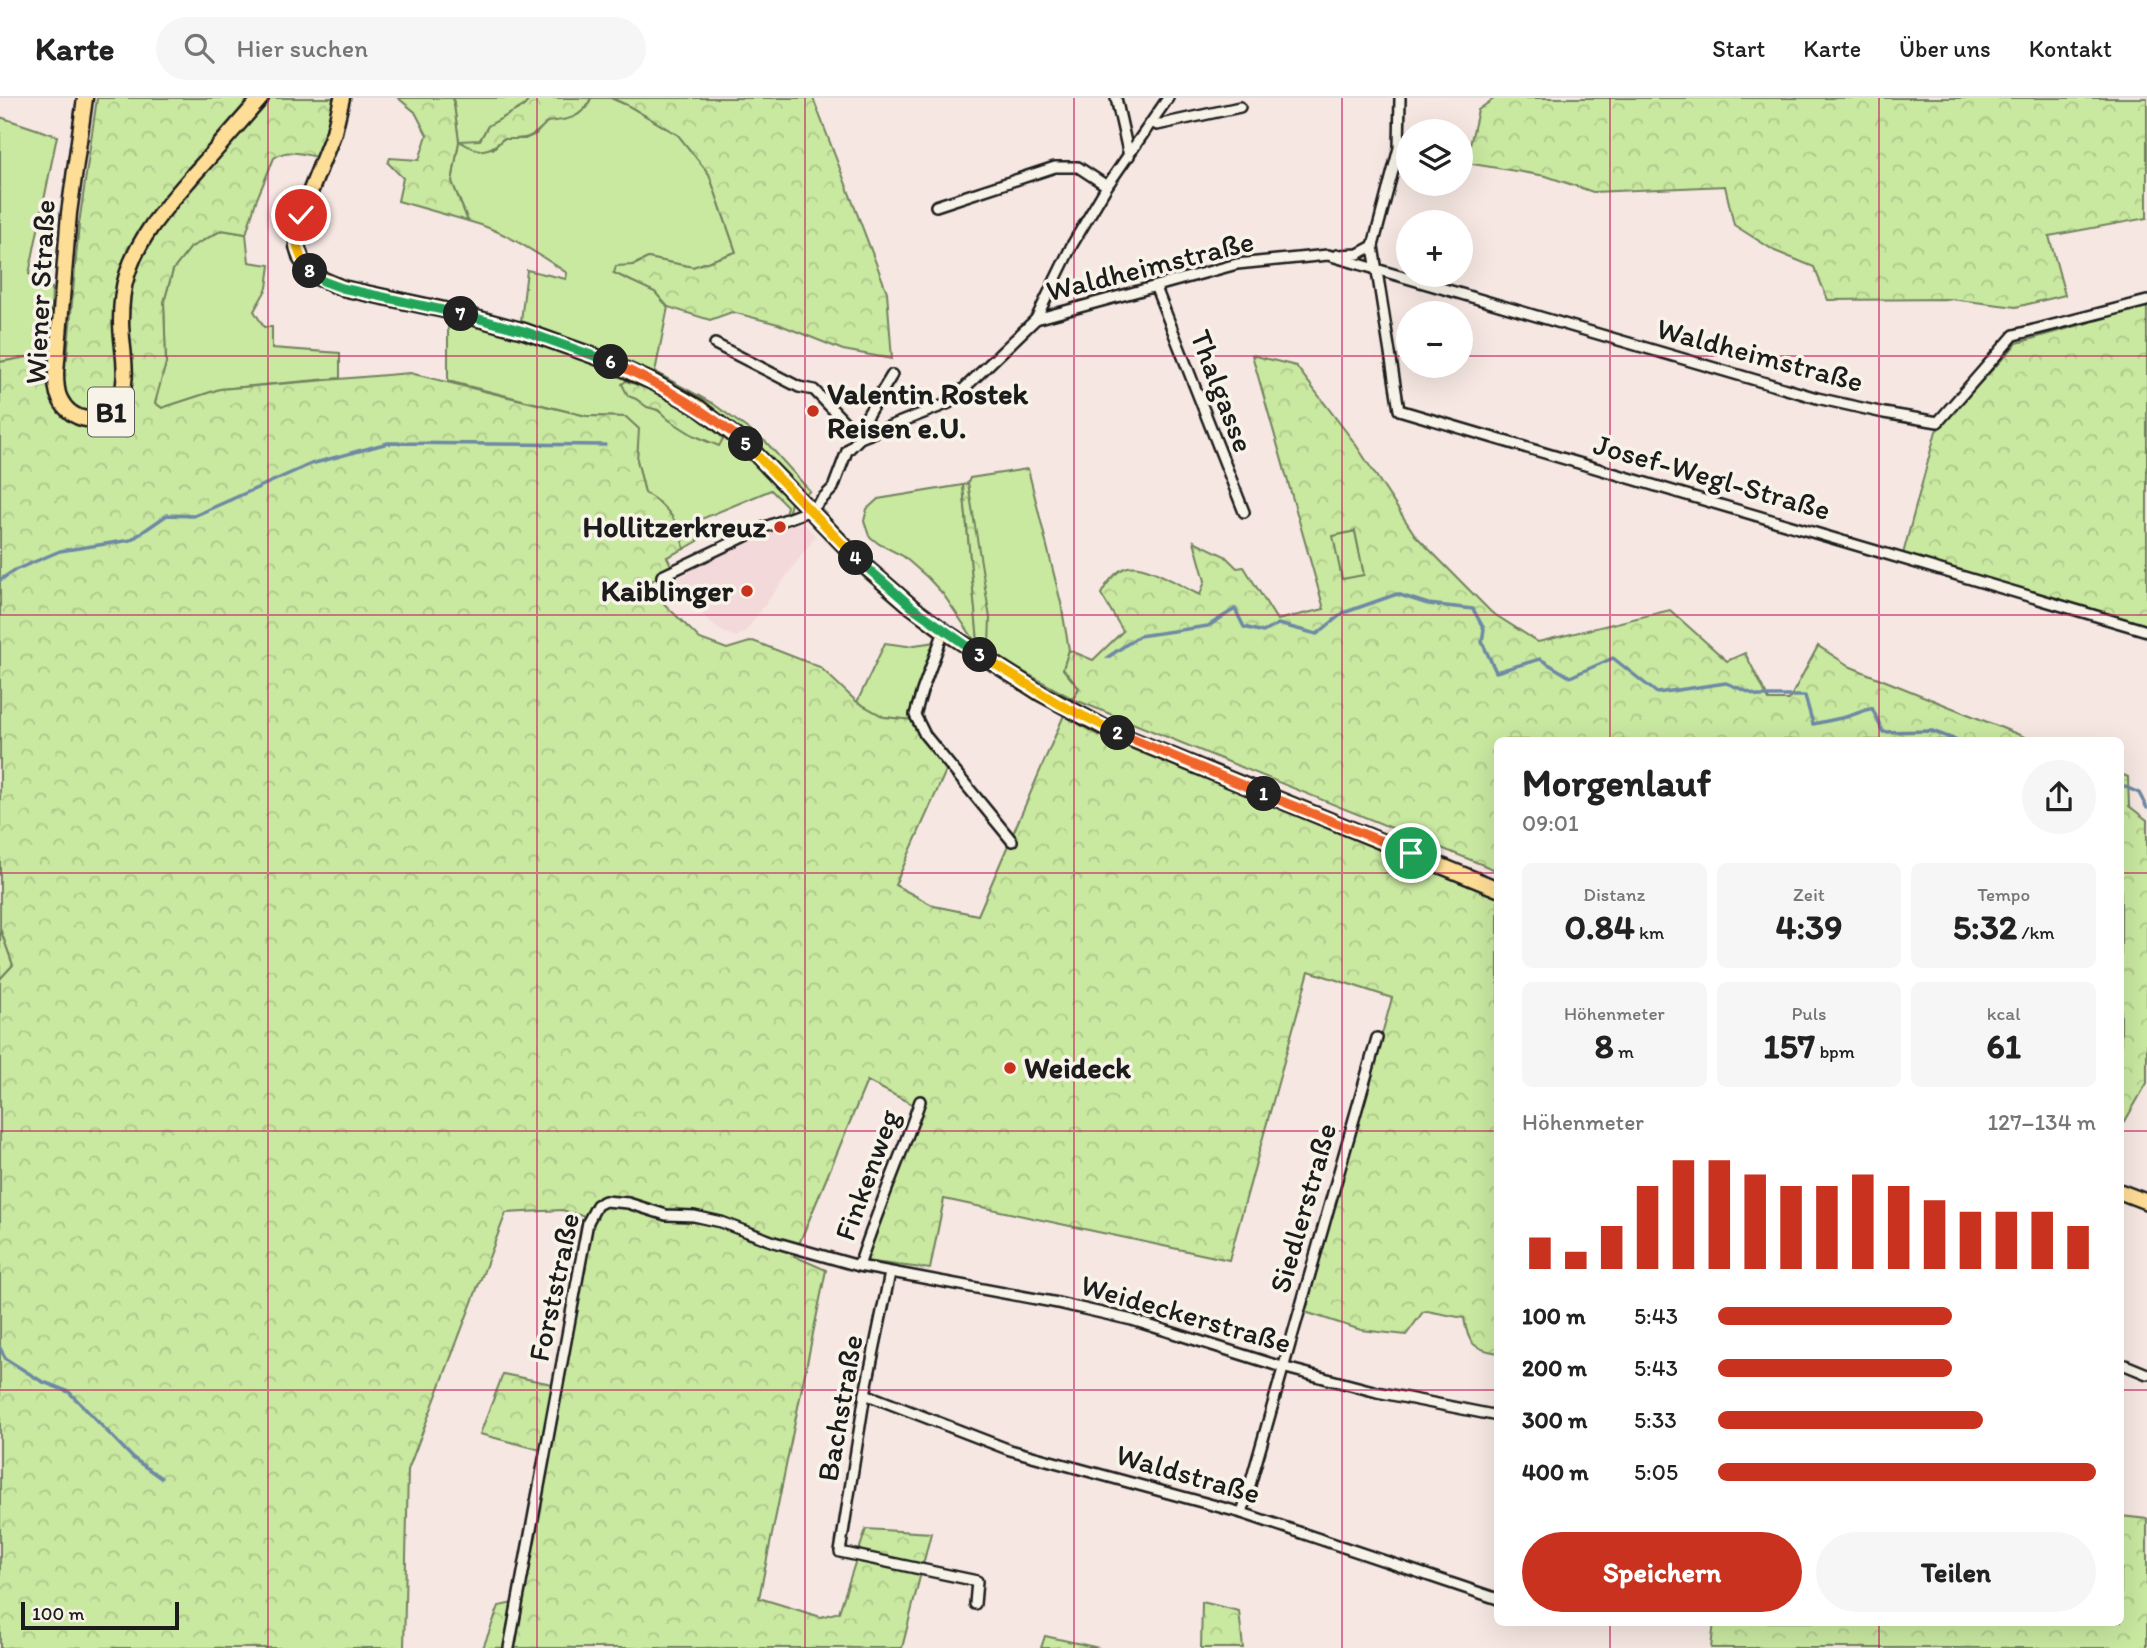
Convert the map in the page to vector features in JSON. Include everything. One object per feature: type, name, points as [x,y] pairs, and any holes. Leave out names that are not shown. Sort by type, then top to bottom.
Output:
[{"type":"main road","name":"Wiener Straße","points":[[85,98],[66,238],[55,373],[58,395],[65,407],[75,416],[90,420],[110,413],[122,394],[122,297],[141,241],[164,208],[261,98]]},
{"type":"main road","points":[[342,98],[326,156],[298,228],[299,255],[310,271],[323,281],[342,288],[435,307],[524,331],[644,377],[684,398],[732,432],[762,459],[861,564],[912,607],[1040,693],[1111,731],[1494,886]]},
{"type":"main road","points":[[2124,1193],[2147,1202]]},
{"type":"street","points":[[1116,98],[1129,156]]},
{"type":"street","points":[[1036,319],[1072,245],[1107,186],[1168,98]]},
{"type":"street","points":[[1377,270],[1373,246],[1399,148],[1400,98]]},
{"type":"street","points":[[1152,122],[1157,125],[1240,107]]},
{"type":"street","points":[[936,206],[1055,167],[1078,167],[1107,186]]},
{"type":"street","name":"Waldheimstraße","points":[[860,438],[949,403],[1036,319],[1237,264],[1358,254],[1373,246]]},
{"type":"street","name":"Waldheimstraße","points":[[1328,256],[1817,398],[1884,414],[1938,422],[2014,335],[2147,301]]},
{"type":"street","name":"Josef-Wegl-Straße","points":[[1377,270],[1399,410],[2147,631]]},
{"type":"street","name":"Thalgasse","points":[[1156,288],[1244,512]]},
{"type":"street","points":[[715,344],[799,387],[814,390],[860,438]]},
{"type":"street","points":[[662,576],[765,527],[811,510],[833,488],[847,451],[860,438],[862,424],[892,375]]},
{"type":"street","points":[[944,631],[915,715],[925,735],[1012,841]]},
{"type":"street","name":"Siedlerstraße","points":[[1242,1513],[1377,1038]]},
{"type":"street","name":"Finkenweg","points":[[859,1266],[877,1211],[920,1101]]},
{"type":"street","name":"Forststraße","points":[[509,1648],[588,1222],[597,1205],[605,1201],[628,1203],[666,1214],[694,1216],[720,1222],[774,1242],[859,1266]]},
{"type":"street","name":"Weideckerstraße","points":[[859,1266],[1132,1320],[1282,1367],[1377,1392],[1494,1415]]},
{"type":"street","name":"Bachstraße","points":[[890,1273],[865,1394],[840,1552],[977,1581],[975,1604]]},
{"type":"street","points":[[2125,1365],[2147,1374]]},
{"type":"street","name":"Waldstraße","points":[[865,1394],[1010,1450],[1242,1513],[1494,1598]]},
{"type":"shaded area","points":[[803,523],[816,536],[745,632],[736,637],[723,632],[671,589],[668,583],[689,570],[777,528]]},
{"type":"green space","points":[[97,98],[339,98],[317,157],[289,152],[274,158],[246,234],[222,230],[191,247],[173,270],[164,302],[166,363],[155,403],[162,408],[220,389],[410,373],[586,416],[626,417],[639,429],[637,460],[645,493],[672,516],[684,549],[667,557],[671,565],[646,586],[700,639],[727,649],[753,641],[820,667],[857,702],[884,717],[913,720],[949,764],[895,885],[934,906],[978,915],[1064,715],[1092,732],[1494,896],[1494,1352],[1477,1347],[1473,1343],[1467,1333],[1464,1318],[1423,1312],[1406,1335],[1361,1330],[1305,1312],[1392,998],[1309,971],[1229,1260],[944,1199],[930,1269],[865,1261],[912,1104],[867,1081],[794,1256],[826,1270],[759,1598],[821,1617],[839,1612],[866,1529],[931,1533],[902,1648],[483,1648],[499,1606],[518,1602],[545,1451],[480,1434],[503,1374],[557,1385],[589,1218],[562,1210],[506,1213],[408,1470],[404,1648],[0,1648],[0,979],[13,965],[0,928],[0,362],[50,353],[67,359],[79,224]]},
{"type":"green space","points":[[398,98],[453,98],[459,141],[452,182],[468,221],[398,201],[403,178],[388,163],[390,158],[419,160],[427,135],[415,112]]},
{"type":"green space","points":[[453,98],[531,98],[524,106],[488,126],[480,140],[493,149],[503,139],[525,139],[536,134],[546,122],[587,108],[591,98],[611,98],[678,135],[709,174],[736,252],[693,267],[648,258],[614,273],[655,292],[668,307],[655,372],[712,403],[766,442],[810,491],[791,503],[785,515],[787,506],[771,490],[694,522],[698,541],[684,549],[681,532],[645,493],[637,460],[638,429],[625,417],[586,416],[448,381],[450,317],[521,321],[527,270],[566,279],[567,273],[507,236],[468,221],[452,182],[459,141]],"holes":[[[636,399],[692,414],[724,437],[708,442]]]},
{"type":"green space","points":[[531,98],[591,98],[578,114],[547,122],[527,137],[503,139],[487,150],[471,148],[459,141],[480,140],[488,126],[524,106]]},
{"type":"green space","points":[[611,98],[813,98],[887,292],[892,359],[843,350],[778,324],[732,312],[710,320],[668,307],[655,292],[614,273],[616,266],[634,265],[648,258],[693,267],[736,252],[709,174],[678,135]]},
{"type":"green space","points":[[1495,98],[2147,98],[2147,218],[2049,236],[2065,295],[2016,307],[1950,299],[1828,300],[1814,267],[1775,251],[1734,225],[1725,186],[1593,192],[1546,176],[1473,164],[1473,132],[1478,110]]},
{"type":"green space","points":[[0,117],[57,136],[29,274],[52,288],[50,353],[0,362]]},
{"type":"green space","points":[[222,230],[246,234],[249,262],[270,265],[267,288],[254,311],[264,327],[272,327],[272,348],[340,353],[340,378],[220,389],[162,408],[154,402],[166,363],[164,302],[173,270],[191,247]]},
{"type":"green space","points":[[2147,306],[2147,625],[1903,554],[1936,431],[2017,343]]},
{"type":"green space","points":[[1252,355],[1296,366],[1354,442],[1415,535],[1491,612],[1538,642],[1670,610],[1727,661],[1745,653],[1769,700],[1789,700],[1818,646],[1851,667],[2025,737],[1494,737],[1494,869],[1073,699],[1079,688],[1063,669],[1069,650],[1093,660],[1123,631],[1101,594],[1119,571],[1128,567],[1145,569],[1200,595],[1205,581],[1194,541],[1225,556],[1237,568],[1244,567],[1277,620],[1324,609]],"holes":[[[1355,531],[1364,575],[1342,579],[1333,536]]]},
{"type":"green space","points":[[626,381],[665,397],[701,420],[724,437],[719,446],[693,435],[658,410],[628,396],[622,384]]},
{"type":"green space","points":[[1028,469],[1061,603],[1069,650],[1063,669],[1079,688],[1073,699],[979,647],[943,594],[903,556],[869,536],[864,521],[867,509],[878,499],[963,485],[978,640],[968,483],[970,478]]},
{"type":"green space","points":[[968,483],[990,618],[989,645],[978,641],[963,485]]},
{"type":"green space","points":[[1355,531],[1364,575],[1342,580],[1332,536]]},
{"type":"green space","points":[[936,642],[913,720],[884,717],[857,702],[885,643],[907,646]]},
{"type":"green space","points":[[2124,775],[2128,777],[2129,806],[2147,820],[2147,1083],[2124,1123]]},
{"type":"green space","points":[[0,928],[13,965],[0,979]]},
{"type":"green space","points":[[2124,1516],[2147,1519],[2147,1648],[1711,1648],[1714,1626],[2124,1626]]},
{"type":"green space","points":[[1202,1602],[1239,1611],[1243,1648],[1201,1648]]},
{"type":"green space","points":[[1045,1636],[1099,1648],[1041,1648]]},
{"type":"waterway","points":[[0,580],[15,570],[60,551],[131,540],[167,515],[194,516],[311,464],[388,443],[605,445]]},
{"type":"waterway","points":[[1108,657],[1139,636],[1208,626],[1235,609],[1244,627],[1263,632],[1278,624],[1317,634],[1343,613],[1397,594],[1428,604],[1473,609],[1484,629],[1482,642],[1496,672],[1540,659],[1570,677],[1613,658],[1657,693],[1726,683],[1758,696],[1805,696],[1813,724],[1872,708],[1883,732],[1932,731],[1948,737]]},
{"type":"waterway","points":[[2124,786],[2139,793],[2147,808]]},
{"type":"waterway","points":[[0,1348],[6,1359],[41,1381],[69,1392],[133,1458],[161,1478]]},
{"type":"place","name":"Valentin Rostek Reisen e.U.","points":[[813,411]]},
{"type":"place","name":"Hollitzerkreuz","points":[[780,527]]},
{"type":"place","name":"Kaiblinger","points":[[747,591]]},
{"type":"place","name":"Weideck","points":[[1010,1068]]},
{"type":"route","points":[[301,215],[297,237],[299,255],[310,271],[323,281],[348,290],[422,304],[524,331],[625,368],[666,388],[732,432],[762,459],[861,564],[912,607],[1006,672],[1111,731],[1411,853]]}]
